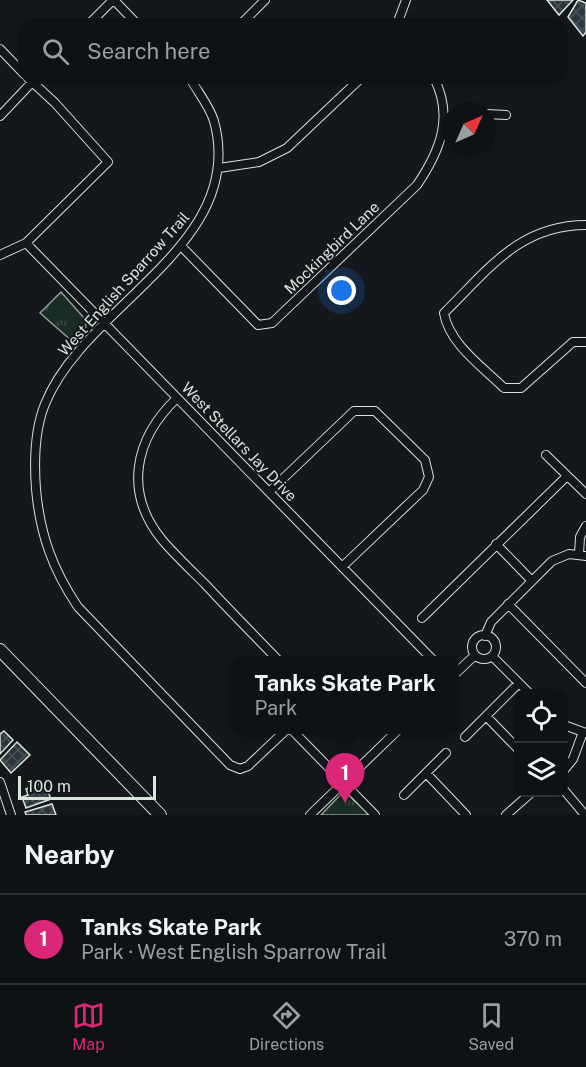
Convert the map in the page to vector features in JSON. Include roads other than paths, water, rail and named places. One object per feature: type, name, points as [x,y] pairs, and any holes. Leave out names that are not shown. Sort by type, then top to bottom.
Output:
[{"type":"main road","points":[[0,650],[160,815]]},
{"type":"street","points":[[95,18],[113,0],[131,18]]},
{"type":"street","points":[[247,18],[265,0]]},
{"type":"street","points":[[399,18],[406,0]]},
{"type":"street","points":[[0,49],[18,68]]},
{"type":"street","points":[[0,116],[28,84]]},
{"type":"street","points":[[0,255],[26,243],[108,162],[37,84]]},
{"type":"street","name":"West English Sparrow Trail","points":[[194,84],[214,119],[219,168],[210,202],[200,221],[181,246],[104,323],[64,371],[45,404],[37,433],[35,472],[38,517],[46,549],[59,579],[78,607],[230,765],[240,769],[248,766],[281,734]]},
{"type":"street","points":[[219,168],[259,162],[287,148],[355,84]]},
{"type":"street","name":"Mockingbird Lane","points":[[436,84],[443,102]]},
{"type":"street","points":[[496,114],[506,115]]},
{"type":"street","name":"Mockingbird Lane","points":[[181,246],[258,325],[272,323],[417,184],[440,146],[442,138]]},
{"type":"street","points":[[586,225],[566,225],[550,229],[515,244],[444,313],[446,327],[458,343],[504,388],[521,388],[573,342],[586,342]]},
{"type":"street","name":"West Stellars Jay Drive","points":[[26,243],[430,656]]},
{"type":"street","points":[[177,398],[151,427],[140,456],[138,488],[146,513],[162,540],[274,656]]},
{"type":"street","points":[[269,492],[354,411],[375,411],[425,460],[429,477],[423,490],[342,567]]},
{"type":"street","points":[[546,456],[586,494]]},
{"type":"street","points":[[422,618],[567,476]]},
{"type":"street","points":[[485,636],[491,622],[552,561],[583,555],[580,537],[586,526]]},
{"type":"street","points":[[496,544],[532,581]]},
{"type":"street","points":[[508,604],[586,683]]},
{"type":"street","points":[[480,636],[485,636],[494,642],[496,648],[492,656],[485,659],[475,655],[473,643],[480,636]]},
{"type":"street","points":[[459,670],[475,655]]},
{"type":"street","points":[[492,656],[526,689]]},
{"type":"street","points":[[465,737],[519,683]]},
{"type":"street","points":[[486,716],[514,744]]},
{"type":"street","points":[[568,726],[584,732],[573,759],[568,765]]},
{"type":"street","points":[[297,734],[375,815]]},
{"type":"street","points":[[310,815],[393,734]]},
{"type":"street","points":[[404,795],[446,753]]},
{"type":"street","points":[[426,773],[466,815]]},
{"type":"street","points":[[0,782],[11,815]]},
{"type":"street","points":[[568,795],[585,815]]},
{"type":"street","points":[[506,815],[526,797]]},
{"type":"place","name":"Tanks Skate Park","points":[[345,803]]}]
